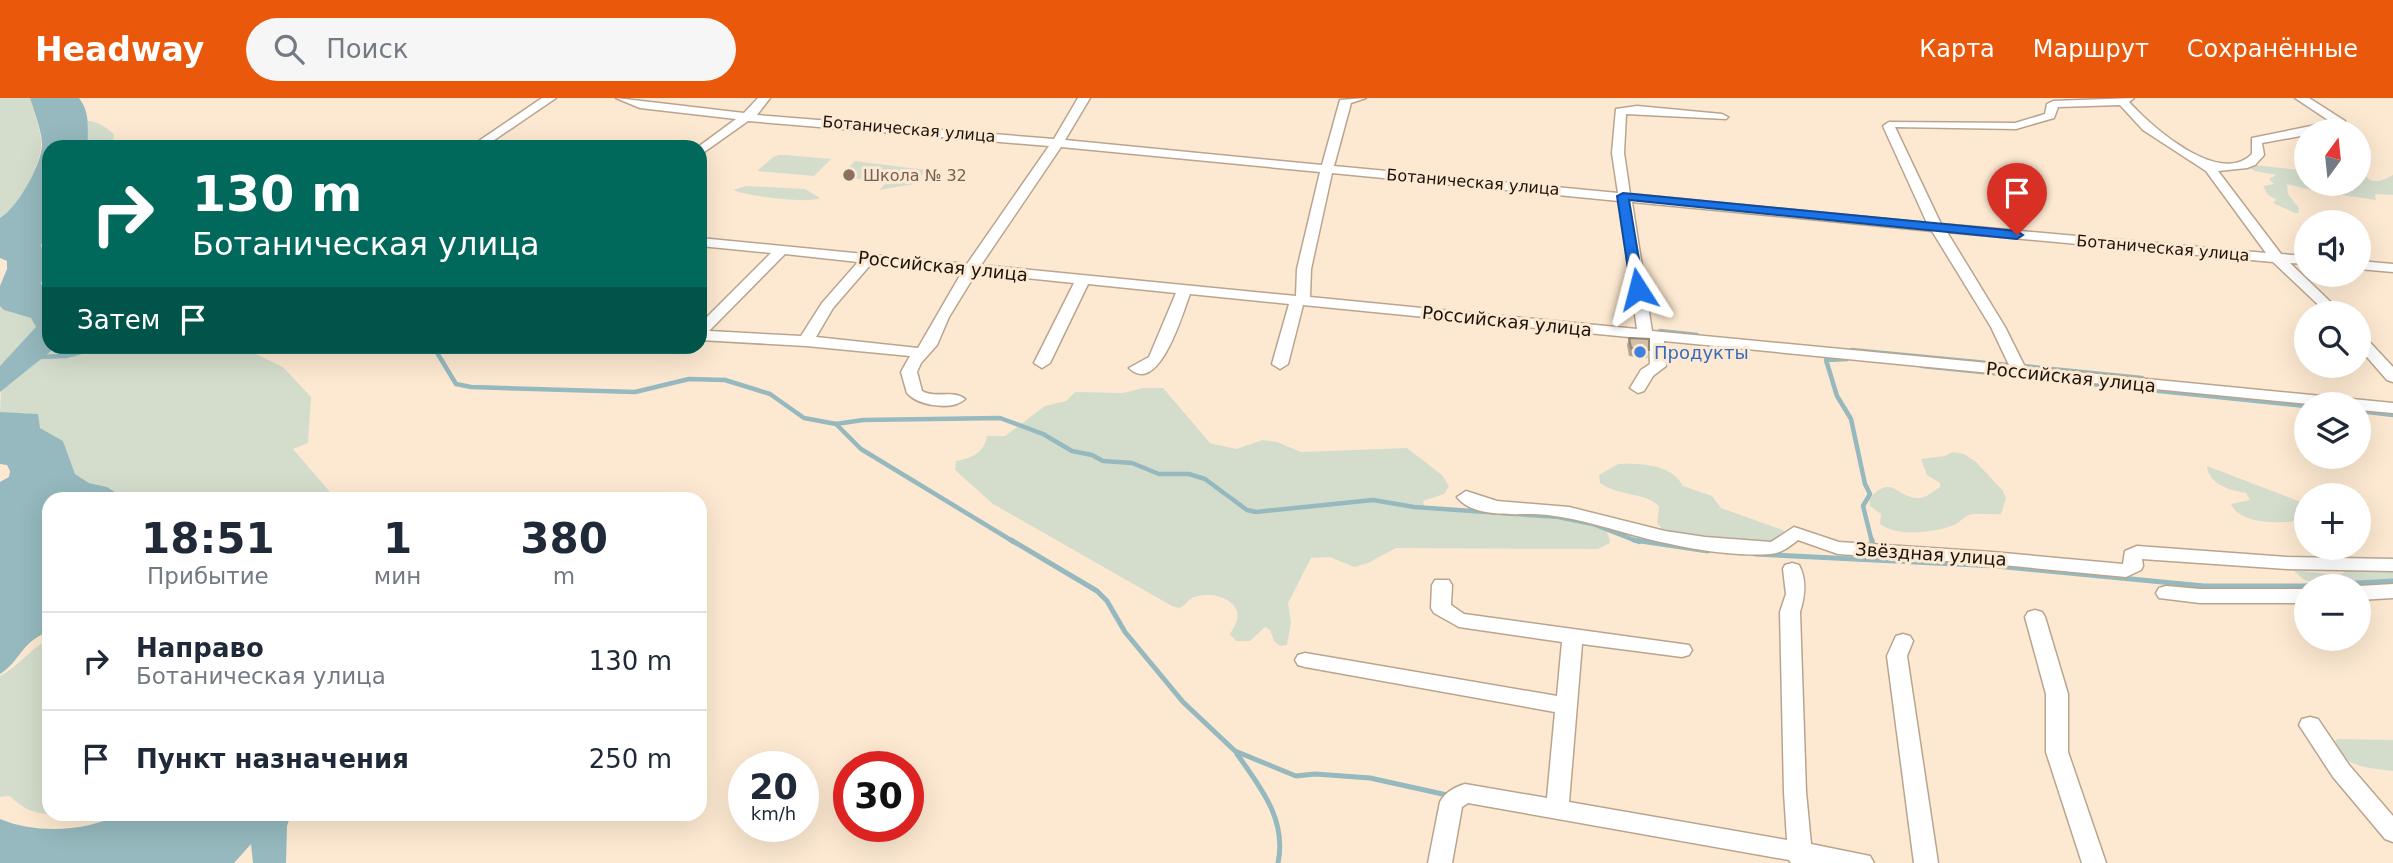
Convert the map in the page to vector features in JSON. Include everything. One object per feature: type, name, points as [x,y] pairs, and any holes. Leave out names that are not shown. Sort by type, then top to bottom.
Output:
[{"type":"street","points":[[487,140],[550,98]]},
{"type":"street","name":"Ботаническая улица","points":[[622,98],[640,105],[745,117],[1056,143],[2294,259]]},
{"type":"street","points":[[707,146],[753,112],[764,98]]},
{"type":"street","points":[[957,399],[924,398],[915,393],[909,372],[932,340],[942,317],[971,269],[1075,117],[1084,98]]},
{"type":"street","points":[[1280,364],[1300,301],[1301,275],[1334,132],[1346,100],[1360,98]]},
{"type":"street","points":[[2301,98],[2335,119]]},
{"type":"street","points":[[2020,372],[1998,327],[1936,227],[1889,126],[2016,126],[2050,116],[2049,101],[2126,100],[2157,135],[2210,167],[2276,257],[2322,301]]},
{"type":"street","points":[[1638,388],[1647,373],[1658,366],[1623,196],[1618,153],[1620,111],[1637,108],[1722,117]]},
{"type":"street","points":[[2210,167],[2251,162],[2258,155],[2256,141],[2294,134]]},
{"type":"street","name":"Российская улица","points":[[707,243],[2294,398]]},
{"type":"street","points":[[707,327],[782,250]]},
{"type":"street","points":[[806,341],[827,306],[869,258]]},
{"type":"street","points":[[2371,266],[2393,268]]},
{"type":"street","points":[[1042,363],[1083,280]]},
{"type":"street","points":[[1137,368],[1147,367],[1156,359],[1185,289]]},
{"type":"street","points":[[707,334],[921,353]]},
{"type":"street","points":[[2371,352],[2393,377]]},
{"type":"street","name":"Российская улица","points":[[2371,405],[2393,408]]},
{"type":"street","name":"Звёздная улица","points":[[1466,497],[1482,504],[1553,510],[1665,537],[1727,545],[1771,548],[1779,546],[1794,533],[1811,536],[1825,545],[1838,548],[1992,558],[2126,571],[2134,566],[2132,555],[2137,552],[2287,563],[2393,565]]},
{"type":"street","points":[[1793,569],[1796,594],[1790,612],[1801,857]]},
{"type":"street","points":[[1442,585],[1441,608],[1459,620],[1682,650]]},
{"type":"street","points":[[2371,592],[2393,591]]},
{"type":"street","points":[[2166,593],[2200,596],[2294,596]]},
{"type":"street","points":[[2035,617],[2057,694],[2057,752],[2094,863]]},
{"type":"street","points":[[1557,810],[1573,636]]},
{"type":"street","points":[[1903,641],[1897,656],[1926,863]]},
{"type":"street","points":[[1305,660],[1568,706]]},
{"type":"street","points":[[2310,725],[2342,771],[2393,832]]},
{"type":"street","points":[[1440,863],[1451,802],[1465,793],[1801,857],[1862,863]]},
{"type":"green space","points":[[0,98],[30,98],[41,141],[37,165],[26,186],[13,206],[0,218]]},
{"type":"green space","points":[[88,121],[98,123],[114,135],[113,140],[88,140]]},
{"type":"green space","points":[[779,155],[831,159],[814,176],[757,171]]},
{"type":"green space","points":[[855,161],[926,170],[914,184],[879,190],[887,182],[840,177]]},
{"type":"green space","points":[[2247,166],[2294,170],[2294,186],[2287,184],[2288,194],[2299,210],[2294,210],[2294,213],[2275,204],[2273,202],[2277,200],[2268,195],[2263,186],[2274,184],[2269,179],[2276,175],[2255,171]]},
{"type":"green space","points":[[2393,175],[2393,195],[2375,194],[2376,200],[2349,196],[2371,196],[2371,180],[2383,180]]},
{"type":"green space","points":[[746,186],[805,189],[820,198],[777,198],[733,190]]},
{"type":"green space","points":[[0,306],[31,318],[37,327],[0,366]]},
{"type":"green space","points":[[47,354],[256,354],[283,367],[311,397],[308,443],[293,449],[330,492],[115,492],[107,487],[89,483],[75,474],[63,441],[40,428],[27,413],[0,412],[1,390]]},
{"type":"green space","points":[[1143,388],[1163,388],[1210,443],[1236,449],[1263,440],[1277,442],[1301,452],[1407,448],[1442,475],[1449,486],[1444,494],[1423,501],[1425,508],[1595,521],[1607,531],[1610,543],[1598,549],[1396,548],[1368,563],[1354,567],[1330,557],[1311,558],[1288,603],[1291,622],[1287,645],[1280,646],[1265,627],[1250,641],[1236,641],[1230,634],[1237,621],[1237,612],[1230,602],[1218,596],[1204,595],[1192,598],[1179,608],[1172,606],[993,504],[955,470],[956,461],[976,454],[983,447],[987,436],[1005,436],[1045,406],[1066,401],[1075,392],[1123,393]]},
{"type":"green space","points":[[1952,452],[1964,454],[1976,462],[2003,491],[2006,498],[2001,514],[1973,514],[1954,525],[1926,532],[1896,531],[1880,524],[1881,514],[1870,506],[1869,499],[1877,491],[1889,487],[1912,497],[1928,495],[1940,487],[1940,483],[1927,475],[1921,459],[1945,456]]},
{"type":"green space","points":[[1618,464],[1663,469],[1671,473],[1683,486],[1712,496],[1721,508],[1783,530],[1790,541],[1781,544],[1718,541],[1663,530],[1657,523],[1659,507],[1655,502],[1600,483],[1599,475]]},
{"type":"green space","points":[[2207,466],[2294,499],[2294,521],[2265,522],[2244,516],[2231,504],[2250,500],[2246,493],[2216,482]]},
{"type":"green space","points":[[2344,568],[2393,570],[2393,587],[2371,588],[2371,574],[2340,574],[2344,573]]},
{"type":"green space","points":[[2294,570],[2328,574],[2298,574]]},
{"type":"green space","points":[[42,644],[42,813],[28,809],[10,796],[0,797],[0,676]]},
{"type":"green space","points":[[2337,739],[2393,740],[2393,771],[2367,767],[2345,759],[2331,747]]},
{"type":"water","points":[[30,98],[79,98],[87,116],[88,140],[42,141]]},
{"type":"water","points":[[42,147],[42,354],[47,354],[0,392],[0,366],[36,327],[31,318],[4,310],[0,306],[0,286],[7,269],[7,261],[0,258],[0,218],[13,206],[27,186]]},
{"type":"water","points":[[0,412],[38,414],[40,428],[63,441],[75,474],[89,483],[107,487],[115,492],[42,492],[42,635],[32,641],[0,674],[0,482],[9,477],[10,471],[7,465],[0,464]]},
{"type":"water","points":[[0,819],[44,829],[103,821],[289,821],[286,863],[253,863],[251,844],[234,863],[0,863]]},
{"type":"building","points":[[1629,338],[1649,339],[1649,350],[1631,348]]},
{"type":"waterway","points":[[1660,331],[1697,335]]},
{"type":"waterway","points":[[1852,350],[2008,365]]},
{"type":"waterway","points":[[39,357],[73,354]]},
{"type":"waterway","points":[[438,354],[456,384],[471,387],[635,392],[689,379],[725,380],[770,394],[804,418],[836,424]]},
{"type":"waterway","points":[[1847,359],[1826,360],[1837,396],[1851,419],[1865,484],[1870,494],[1863,506],[1872,542]]},
{"type":"waterway","points":[[1922,366],[2012,375]]},
{"type":"waterway","points":[[2023,366],[2142,378]]},
{"type":"waterway","points":[[2033,378],[2294,405]]},
{"type":"waterway","points":[[2371,412],[2393,415]]},
{"type":"waterway","points":[[836,424],[863,420],[1000,418],[1043,434],[1072,451],[1092,455],[1103,461],[1132,463],[1159,474],[1189,474],[1205,479],[1247,510],[1256,512],[1373,500],[1414,507],[1558,517],[1593,524],[1639,542]]},
{"type":"waterway","points":[[836,424],[861,449],[1014,542]]},
{"type":"waterway","points":[[1011,540],[1097,591],[1107,601],[1125,632],[1183,702],[1235,751],[1296,776],[1315,774],[1370,778],[1447,795]]},
{"type":"waterway","points":[[1634,540],[1708,551]]},
{"type":"waterway","points":[[1872,540],[1873,545]]},
{"type":"waterway","points":[[1755,554],[1996,566],[2204,586],[2304,586],[2393,581]]},
{"type":"waterway","points":[[1237,754],[1270,805],[1279,833],[1278,863]]},
{"type":"place","name":"Школа № 32","points":[[849,175]]},
{"type":"place","name":"Продукты","points":[[1640,352]]},
{"type":"route","points":[[1638,289],[1623,196],[2017,235]]}]
